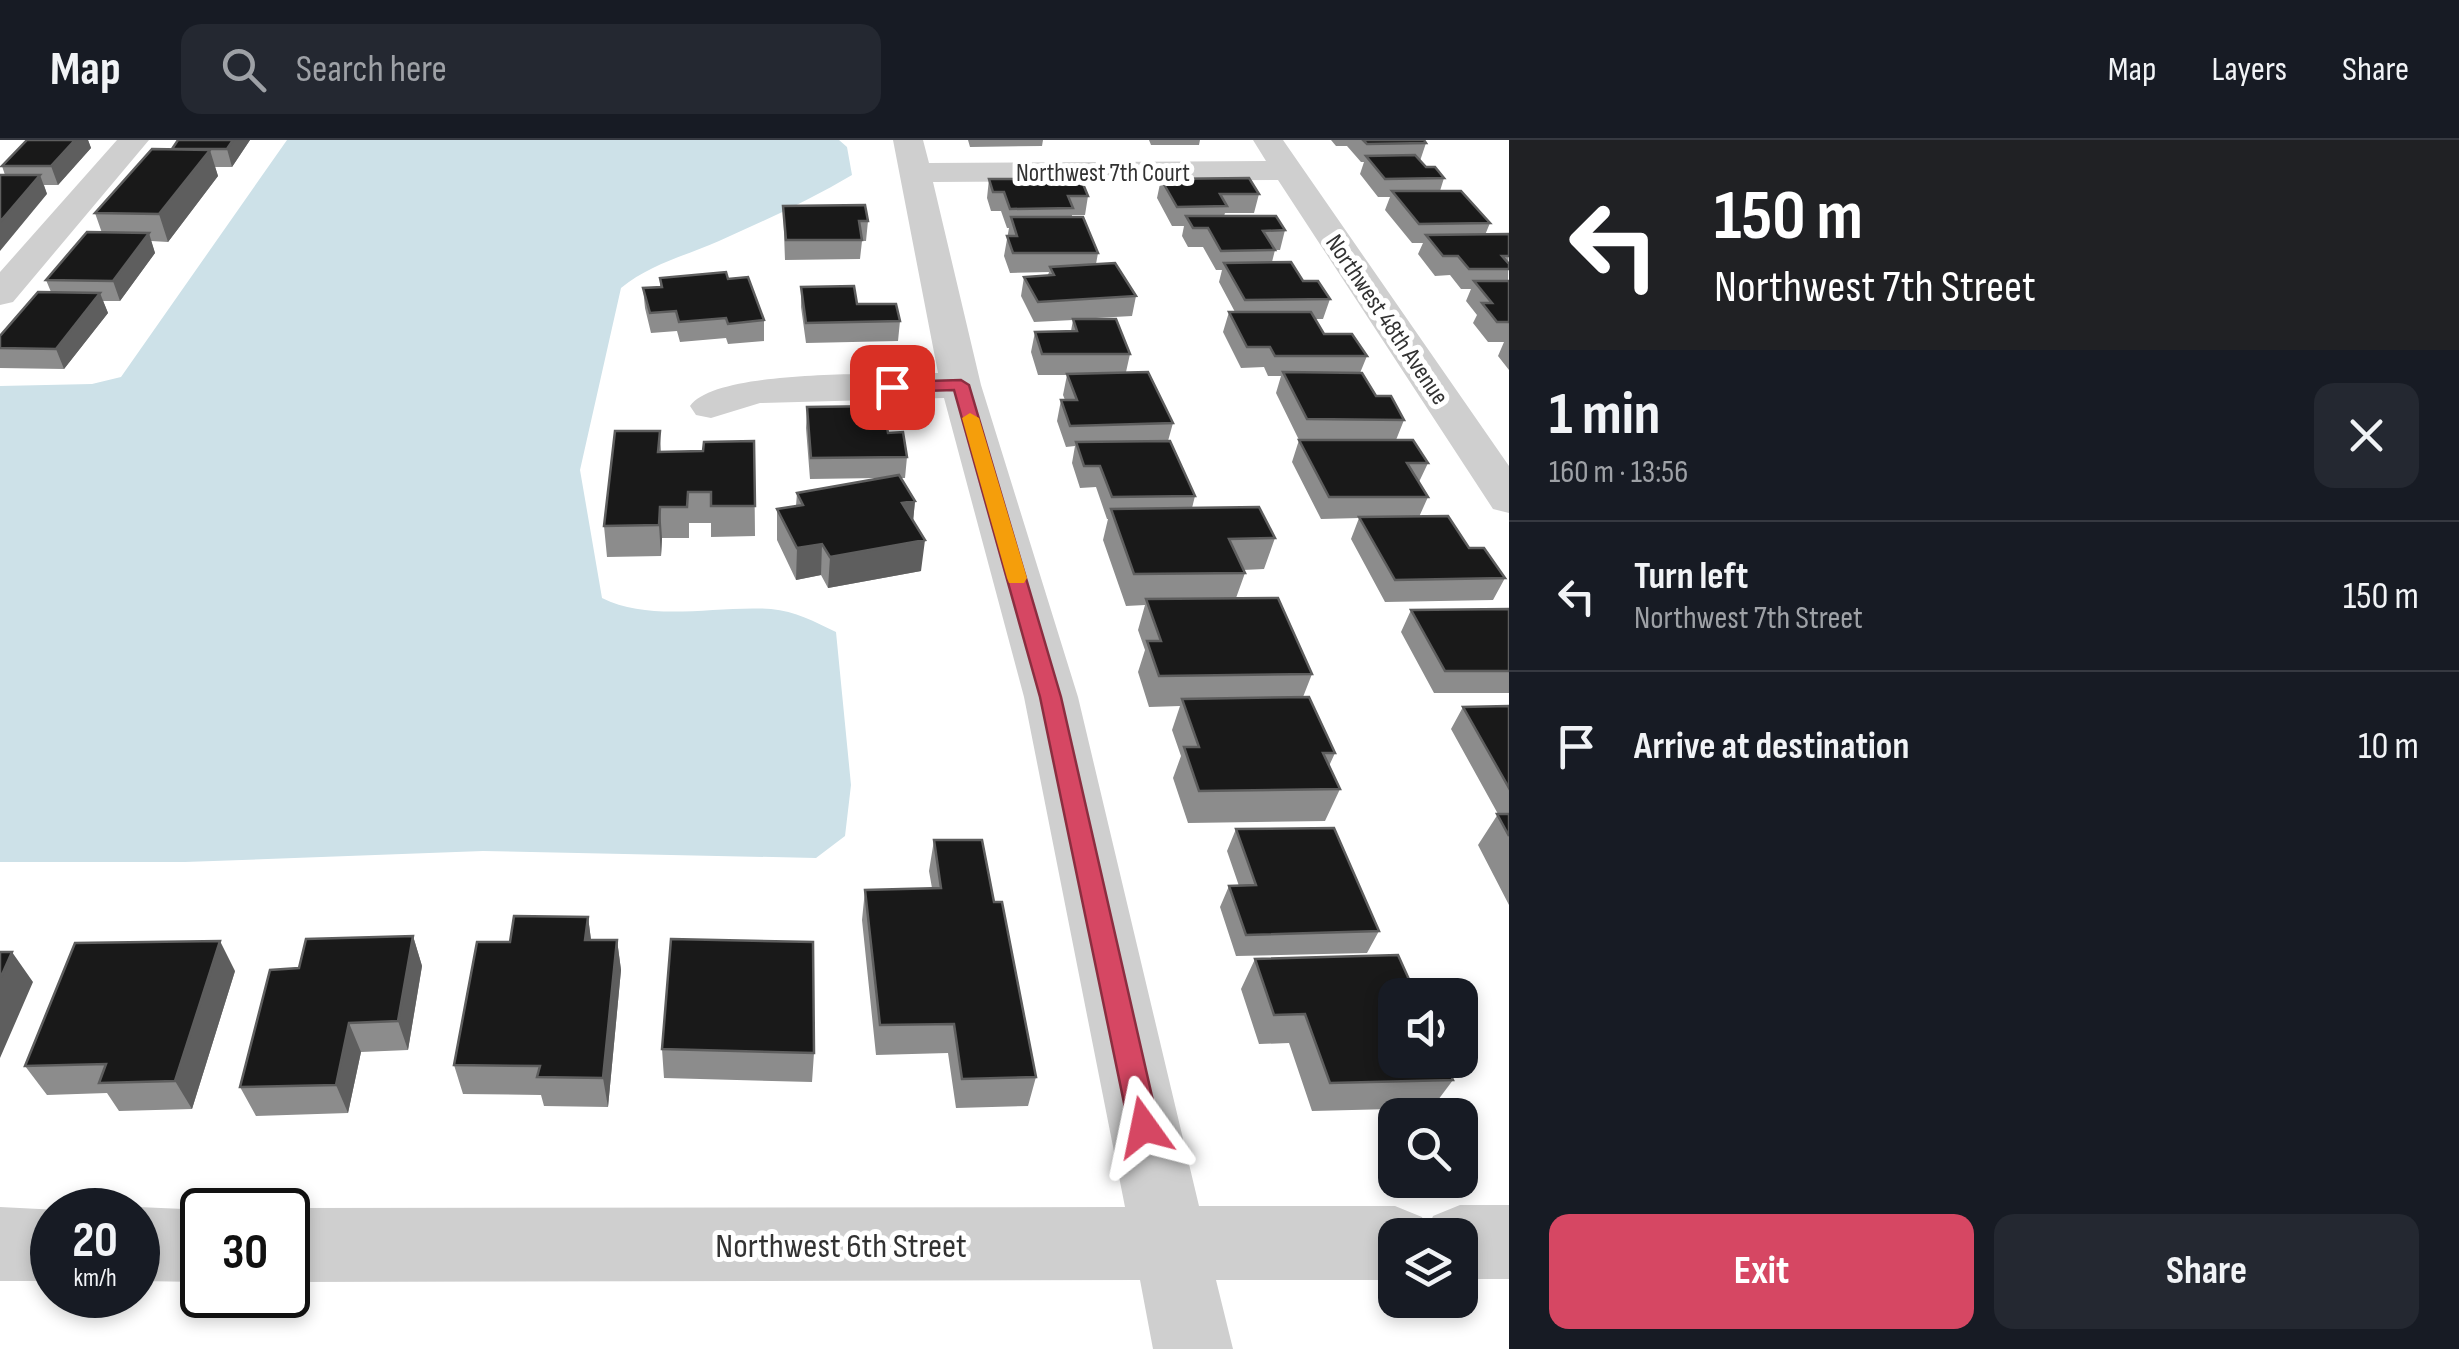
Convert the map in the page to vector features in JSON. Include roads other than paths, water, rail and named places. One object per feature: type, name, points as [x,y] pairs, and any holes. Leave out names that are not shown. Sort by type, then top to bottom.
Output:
[{"type":"street","points":[[0,294],[134,140]]},
{"type":"street","name":"Northwest 7th Court","points":[[913,156],[1278,155]]},
{"type":"street","name":"Northwest 48th Avenue","points":[[1278,155],[1509,499]]},
{"type":"street","points":[[913,156],[961,385],[1050,697],[1192,1349]]},
{"type":"street","points":[[711,406],[756,391],[961,385]]},
{"type":"street","points":[[1478,1242],[1509,1242]]},
{"type":"street","name":"Northwest 6th Street","points":[[310,1245],[1378,1243]]},
{"type":"street","points":[[0,1244],[30,1244]]}]
